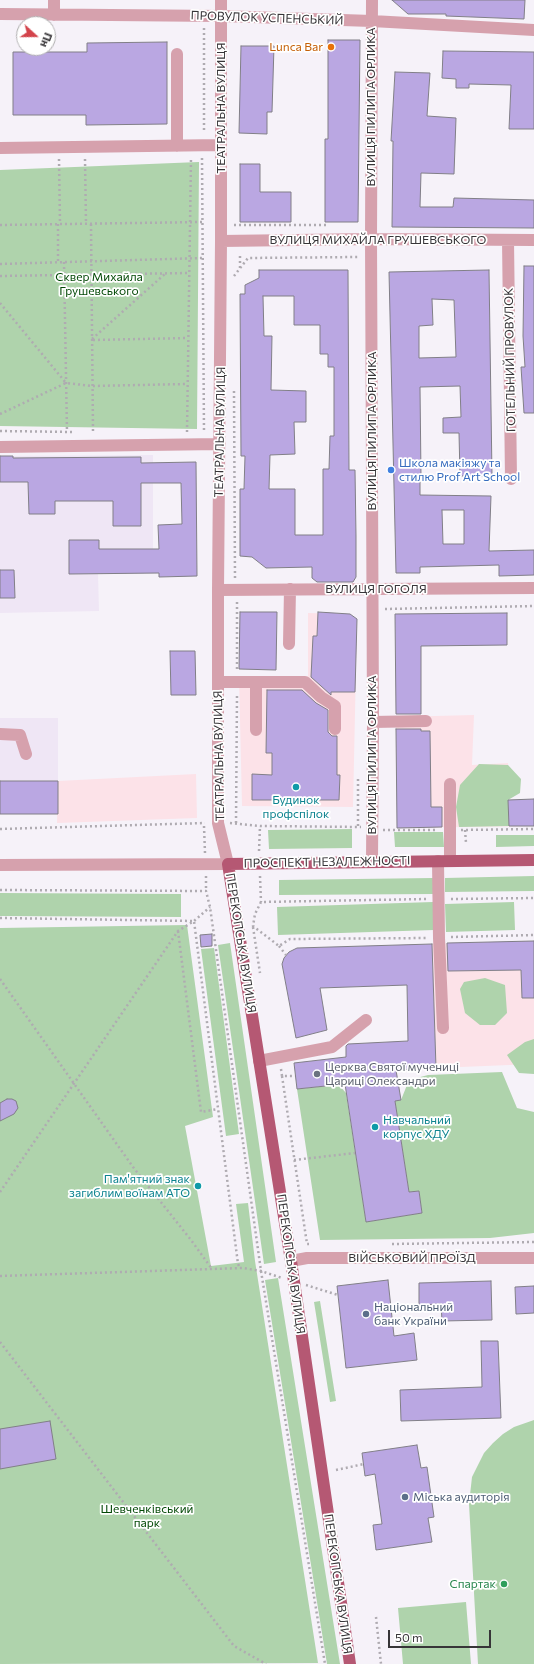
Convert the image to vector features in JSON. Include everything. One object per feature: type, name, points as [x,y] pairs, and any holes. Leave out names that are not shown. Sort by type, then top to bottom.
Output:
[{"type":"main road","name":"ПРОСПЕКТ НЕЗАЛЕЖНОСТІ","points":[[228,864],[534,860]]},
{"type":"main road","name":"ПЕРЕКОПСЬКА ВУЛИЦЯ","points":[[228,864],[291,1261],[350,1664]]},
{"type":"street","points":[[54,0],[54,15]]},
{"type":"street","name":"ТЕАТРАЛЬНА ВУЛИЦЯ","points":[[221,0],[218,823],[228,864]]},
{"type":"street","name":"ВУЛИЦЯ ПИЛИПА ОРЛИКА","points":[[372,0],[372,861]]},
{"type":"street","name":"ПРОВУЛОК УСПЕНСЬКИЙ","points":[[0,14],[221,16],[372,21],[534,30]]},
{"type":"street","points":[[177,54],[177,146]]},
{"type":"street","points":[[0,148],[220,145]]},
{"type":"street","name":"ВУЛИЦЯ МИХАЙЛА ГРУШЕВСЬКОГО","points":[[221,241],[371,239],[534,240]]},
{"type":"street","name":"ГОТЕЛЬНИЙ ПРОВУЛОК","points":[[508,240],[511,480]]},
{"type":"street","points":[[0,447],[220,444]]},
{"type":"street","name":"ВУЛИЦЯ ГОГОЛЯ","points":[[218,590],[534,588]]},
{"type":"street","points":[[290,590],[290,644]]},
{"type":"street","points":[[218,682],[306,682],[321,697],[334,706],[335,729]]},
{"type":"street","points":[[256,682],[256,730]]},
{"type":"street","points":[[373,722],[426,721]]},
{"type":"street","points":[[0,734],[20,735],[26,754]]},
{"type":"street","points":[[443,1028],[438,899],[444,861],[450,784]]},
{"type":"street","name":"ПРОСПЕКТ НЕЗАЛЕЖНОСТІ","points":[[0,865],[228,864]]},
{"type":"street","points":[[259,1061],[332,1047],[366,1020]]},
{"type":"street","name":"ВІЙСЬКОВИЙ ПРОЇЗД","points":[[291,1261],[307,1258],[534,1258]]},
{"type":"path","points":[[204,16],[204,432]]},
{"type":"path","points":[[58,262],[59,158]]},
{"type":"path","points":[[54,159],[65,158]]},
{"type":"path","points":[[78,158],[91,158]]},
{"type":"path","points":[[85,158],[86,224]]},
{"type":"path","points":[[183,158],[203,158]]},
{"type":"path","points":[[187,433],[191,158]]},
{"type":"path","points":[[0,225],[190,222],[221,225],[333,225]]},
{"type":"path","points":[[91,224],[93,432]]},
{"type":"path","points":[[234,276],[248,258],[371,257]]},
{"type":"path","points":[[0,264],[203,258]]},
{"type":"path","points":[[64,262],[67,432]]},
{"type":"path","points":[[92,340],[166,273]]},
{"type":"path","points":[[0,276],[189,273]]},
{"type":"path","points":[[0,303],[66,383]]},
{"type":"path","points":[[92,340],[188,338]]},
{"type":"path","points":[[0,414],[66,383],[92,386],[188,384]]},
{"type":"path","points":[[234,386],[235,590],[238,605],[236,823]]},
{"type":"path","points":[[372,610],[534,606]]},
{"type":"path","points":[[0,829],[218,823],[236,823],[260,826],[358,826]]},
{"type":"path","points":[[465,830],[466,843]]},
{"type":"path","points":[[0,890],[206,891],[210,907],[261,1271],[326,1664]]},
{"type":"path","points":[[261,980],[253,926],[255,914],[261,902],[534,898]]},
{"type":"path","points":[[0,1192],[178,930],[194,920],[210,907]]},
{"type":"path","points":[[0,918],[194,920]]},
{"type":"path","points":[[194,920],[238,1264],[240,1268]]},
{"type":"path","points":[[253,926],[279,946],[286,956]]},
{"type":"path","points":[[178,930],[201,1112],[218,1109]]},
{"type":"path","points":[[279,946],[290,939],[439,938],[534,935]]},
{"type":"path","points":[[0,979],[133,1167],[212,1269]]},
{"type":"path","points":[[279,1058],[307,1244],[311,1244]]},
{"type":"path","points":[[282,1076],[295,1076]]},
{"type":"path","points":[[294,1160],[355,1154]]},
{"type":"path","points":[[386,1244],[534,1242]]},
{"type":"path","points":[[0,1276],[240,1268],[261,1271],[338,1295]]},
{"type":"path","points":[[0,1342],[234,1646],[266,1664]]},
{"type":"path","points":[[336,1470],[364,1464]]},
{"type":"path","points":[[376,1617],[381,1664]]},
{"type":"shaded area","points":[[153,455],[153,573],[98,574],[99,611],[0,613],[0,456]]},
{"type":"shaded area","points":[[308,613],[350,614],[357,619],[353,807],[242,806],[239,676],[308,676]]},
{"type":"shaded area","points":[[474,715],[472,765],[508,763],[508,800],[534,799],[534,826],[397,828],[396,717]]},
{"type":"shaded area","points":[[0,718],[58,718],[58,814],[0,814]]},
{"type":"shaded area","points":[[196,774],[197,818],[57,823],[58,781]]},
{"type":"shaded area","points":[[534,941],[534,1064],[436,1068],[432,944]]},
{"type":"green space","name":"Сквер Михайла Грушевського","points":[[199,162],[197,429],[0,426],[0,170]]},
{"type":"green space","points":[[479,764],[508,765],[521,779],[520,793],[508,800],[509,826],[459,827],[456,807],[460,785]]},
{"type":"green space","points":[[352,829],[352,848],[269,849],[268,830]]},
{"type":"green space","points":[[394,832],[443,832],[444,847],[395,847]]},
{"type":"green space","points":[[496,835],[534,835],[534,846],[496,847]]},
{"type":"green space","points":[[534,876],[534,891],[445,892],[445,878]]},
{"type":"green space","points":[[433,878],[433,894],[279,895],[279,880]]},
{"type":"green space","points":[[0,893],[181,894],[181,917],[0,916]]},
{"type":"green space","points":[[433,902],[434,930],[278,935],[277,907]]},
{"type":"green space","points":[[514,902],[515,930],[446,932],[445,904]]},
{"type":"green space","name":"Шевченківський парк","points":[[187,925],[213,1117],[185,1126],[211,1266],[244,1262],[236,1204],[248,1203],[255,1261],[318,1663],[0,1664],[0,928]]},
{"type":"green space","points":[[230,943],[276,1262],[264,1264],[218,945]]},
{"type":"green space","points":[[214,948],[239,1134],[226,1136],[201,949]]},
{"type":"green space","points":[[485,978],[505,985],[507,1013],[495,1025],[480,1025],[465,1013],[460,989],[464,982]]},
{"type":"green space","points":[[534,1039],[534,1074],[519,1073],[507,1055],[525,1042]]},
{"type":"green space","points":[[502,1072],[517,1108],[534,1112],[534,1233],[490,1238],[320,1240],[297,1089],[339,1085],[346,1093],[366,1222],[422,1213],[419,1191],[409,1192],[395,1101],[401,1100],[409,1080],[428,1075]]},
{"type":"green space","points":[[278,1278],[340,1664],[327,1664],[265,1280]]},
{"type":"green space","points":[[320,1301],[336,1401],[330,1402],[314,1302]]},
{"type":"green space","name":"Спартак","points":[[534,1420],[534,1664],[478,1664],[469,1504],[472,1477],[484,1453],[493,1443],[514,1427]]},
{"type":"green space","points":[[466,1602],[471,1664],[403,1664],[398,1608]]},
{"type":"building","points":[[392,0],[525,0],[524,19],[446,16],[446,14],[408,14]]},
{"type":"building","points":[[328,40],[360,40],[358,222],[325,222],[325,139],[328,139]]},
{"type":"building","points":[[167,42],[167,124],[86,125],[86,115],[13,115],[13,52],[16,52],[16,56],[56,56],[56,52],[87,52],[87,43]]},
{"type":"building","points":[[241,46],[274,46],[272,112],[267,112],[267,134],[239,133]]},
{"type":"building","points":[[443,51],[534,52],[534,129],[509,129],[511,85],[469,84],[469,88],[456,88],[456,79],[442,78]]},
{"type":"building","points":[[395,72],[430,73],[427,116],[456,118],[454,174],[421,173],[420,207],[453,207],[454,198],[534,200],[534,228],[392,227],[393,141],[391,141]]},
{"type":"building","points":[[240,164],[260,164],[260,192],[291,192],[291,222],[240,222]]},
{"type":"building","points":[[524,266],[534,266],[534,413],[524,413],[521,367],[525,367],[523,336]]},
{"type":"building","points":[[259,270],[348,270],[349,470],[355,470],[356,577],[353,582],[317,582],[312,578],[312,567],[266,568],[252,557],[240,556],[240,489],[244,489],[245,456],[241,456],[240,294],[245,294],[245,285],[259,278]],"holes":[[[263,296],[294,296],[294,325],[320,325],[320,354],[328,354],[328,367],[334,367],[334,436],[330,436],[329,469],[323,469],[323,535],[295,535],[295,489],[269,489],[270,455],[295,454],[294,422],[306,422],[306,391],[271,390],[272,336],[264,336]]]},
{"type":"building","points":[[489,270],[492,476],[460,476],[459,433],[443,433],[443,418],[461,417],[460,386],[420,387],[420,495],[491,496],[489,551],[534,550],[534,575],[499,576],[499,565],[420,567],[420,573],[396,573],[389,272]],"holes":[[[432,299],[454,300],[456,357],[419,358],[419,326],[433,325]],[[442,510],[464,510],[464,544],[443,544]]]},
{"type":"building","points":[[0,456],[13,456],[13,458],[141,457],[141,463],[196,462],[197,576],[159,577],[159,573],[69,574],[69,540],[99,540],[99,549],[159,549],[158,525],[182,524],[181,483],[141,483],[141,526],[113,526],[113,501],[55,501],[55,514],[29,514],[28,482],[0,482]]},
{"type":"building","points":[[0,570],[14,570],[15,598],[0,598]]},
{"type":"building","points":[[240,612],[277,612],[276,670],[239,669]]},
{"type":"building","points":[[318,612],[350,614],[357,619],[355,692],[331,692],[331,695],[311,677],[313,636],[317,636]]},
{"type":"building","points":[[507,613],[507,645],[421,646],[421,714],[396,714],[395,614]]},
{"type":"building","points":[[170,651],[195,651],[196,695],[171,695]]},
{"type":"building","points":[[267,690],[302,690],[316,703],[328,710],[328,732],[332,736],[337,736],[337,775],[340,775],[339,800],[252,800],[252,774],[272,775],[272,753],[266,753]]},
{"type":"building","points":[[396,729],[421,729],[421,731],[430,731],[431,807],[442,807],[442,827],[397,828]]},
{"type":"building","points":[[0,781],[58,781],[58,814],[0,814]]},
{"type":"building","points":[[534,799],[534,826],[509,826],[508,800]]},
{"type":"building","points":[[212,934],[212,946],[201,947],[200,935]]},
{"type":"building","points":[[534,941],[534,998],[522,998],[521,970],[448,971],[447,943]]},
{"type":"building","points":[[432,944],[436,1068],[396,1070],[401,1100],[395,1101],[409,1192],[419,1191],[422,1213],[366,1222],[345,1084],[297,1089],[294,1063],[346,1057],[346,1046],[348,1044],[408,1041],[407,985],[320,988],[327,1030],[296,1038],[282,964],[284,958],[289,952],[297,948]]},
{"type":"building","points":[[7,1099],[16,1101],[18,1108],[14,1114],[0,1121],[0,1103]]},
{"type":"building","name":"Національний банк України","points":[[388,1280],[394,1336],[414,1333],[417,1360],[346,1368],[337,1286]]},
{"type":"building","points":[[491,1281],[492,1320],[442,1321],[441,1304],[419,1305],[419,1283]]},
{"type":"building","points":[[534,1286],[534,1313],[516,1314],[515,1287]]},
{"type":"building","points":[[481,1341],[498,1341],[501,1418],[401,1421],[400,1390],[482,1387]]},
{"type":"building","points":[[50,1421],[56,1459],[0,1469],[0,1429]]},
{"type":"building","name":"Міська аудиторія","points":[[417,1445],[421,1468],[427,1467],[434,1517],[428,1518],[432,1542],[376,1550],[373,1525],[382,1524],[375,1474],[365,1476],[362,1453]]},
{"type":"place","name":"Lunca Bar","points":[[331,47]]},
{"type":"place","name":"Школа макіяжу та стилю Prof Art School","points":[[391,470]]},
{"type":"place","name":"Будинок профспілок","points":[[296,787]]},
{"type":"place","name":"Церква Святої мучениці Цариці Олександри","points":[[317,1074]]},
{"type":"place","name":"Навчальний корпус ХДУ","points":[[375,1127]]},
{"type":"place","name":"Пам'ятний знак загиблим воїнам АТО","points":[[198,1186]]},
{"type":"place","name":"Національний банк України","points":[[366,1314]]},
{"type":"place","name":"Міська аудиторія","points":[[405,1497]]},
{"type":"place","name":"Спартак","points":[[504,1584]]}]
